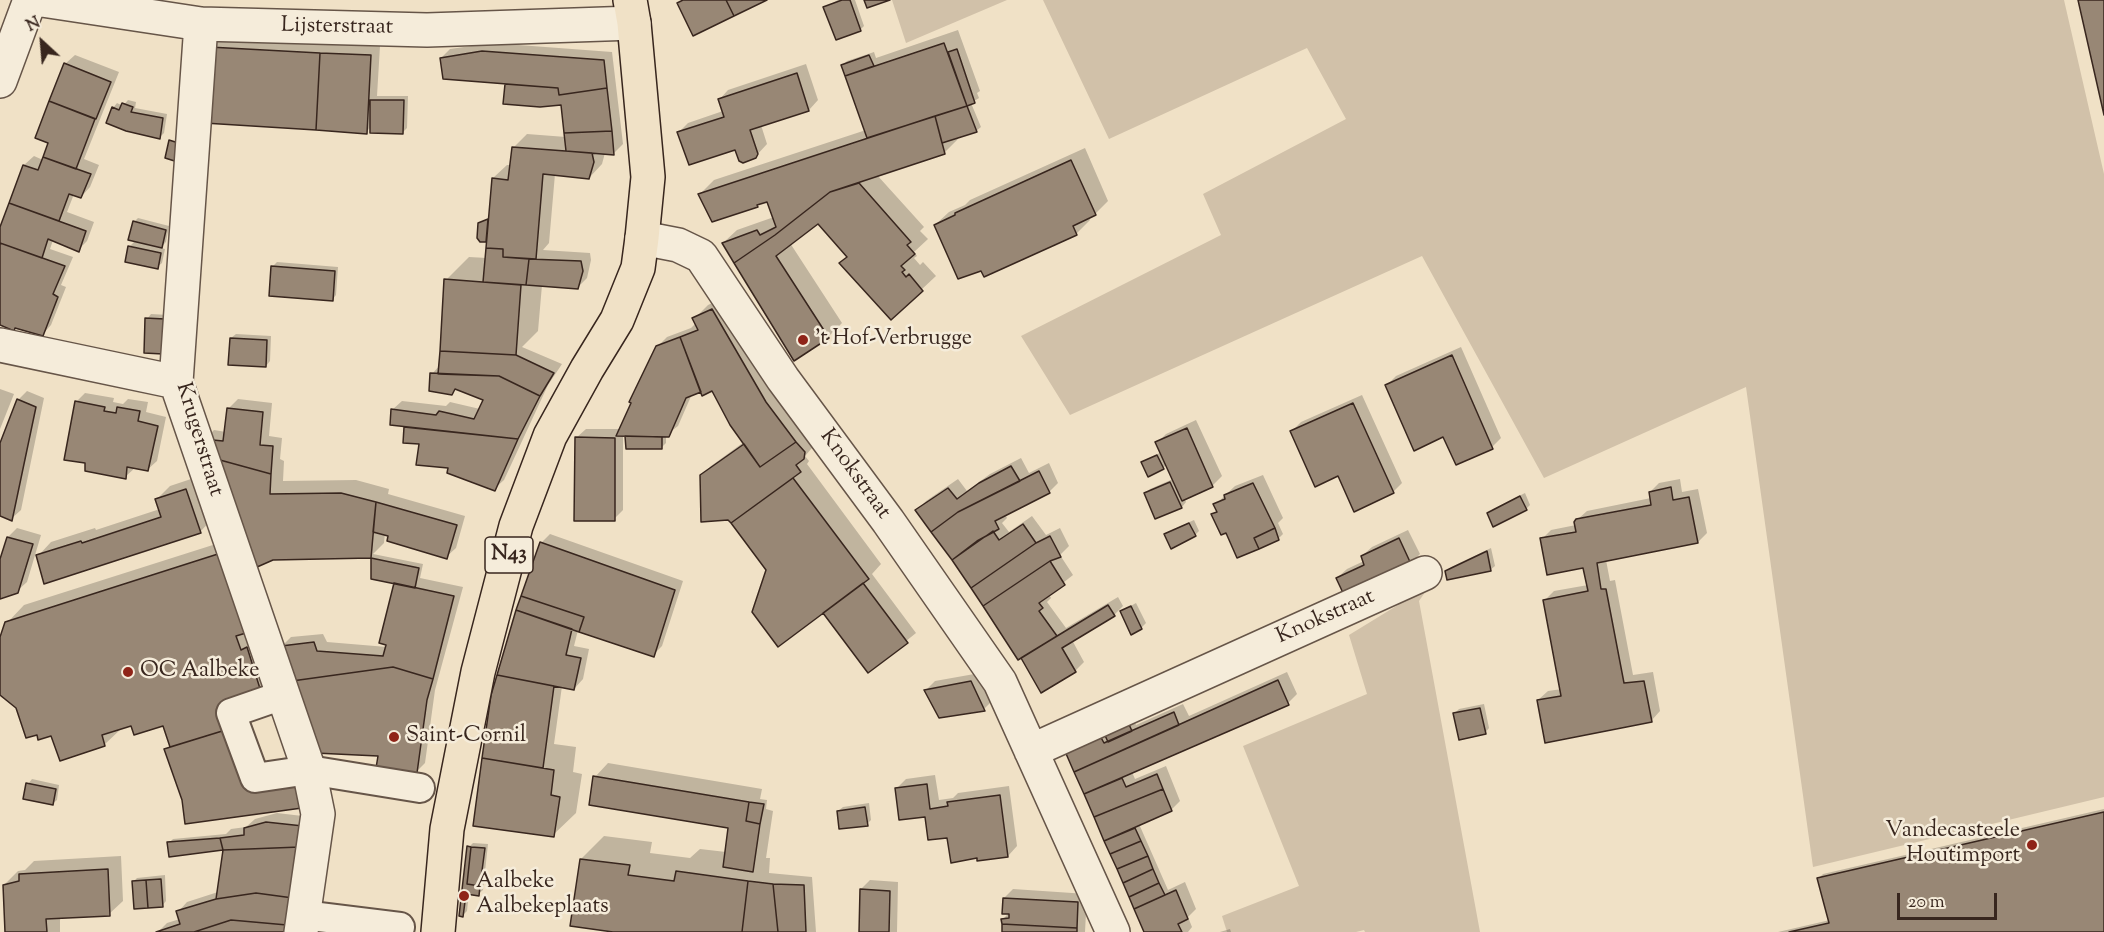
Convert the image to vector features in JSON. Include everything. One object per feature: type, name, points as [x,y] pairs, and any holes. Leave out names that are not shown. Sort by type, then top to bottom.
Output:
[{"type":"main road","name":"N43","points":[[438,932],[447,829],[478,672],[516,526],[550,436],[617,320],[638,268],[657,241],[648,177],[632,11]]},
{"type":"street","points":[[0,81],[30,0]]},
{"type":"street","name":"Lijsterstraat","points":[[42,0],[201,24],[250,13],[427,30],[632,11]]},
{"type":"street","name":"Krugerstraat","points":[[201,24],[176,382],[309,770],[318,814],[306,924]]},
{"type":"street","name":"Knokstraat","points":[[657,241],[702,256],[783,379],[888,520],[1000,682],[1113,932]]},
{"type":"street","points":[[0,345],[176,382]]},
{"type":"street","name":"Knokstraat","points":[[1031,751],[1425,573]]},
{"type":"street","points":[[309,770],[421,792]]},
{"type":"street","points":[[327,805],[334,796],[357,787],[385,792]]},
{"type":"street","points":[[306,924],[400,927]]},
{"type":"shaded area","points":[[892,0],[1007,0],[906,43]]},
{"type":"shaded area","points":[[1043,0],[2064,0],[2104,174],[2104,797],[1813,867],[1746,387],[1544,478],[1422,256],[1070,415],[1021,336],[1221,235],[1203,194],[1346,119],[1307,48],[1109,139]]},
{"type":"shaded area","points":[[1439,572],[1419,601],[1480,932],[1365,932],[1364,930],[1356,932],[1227,932],[1222,916],[1299,886],[1243,746],[1367,694],[1349,635],[1398,605],[1402,590]]},
{"type":"building","points":[[683,0],[726,0],[734,16],[693,36],[677,3]]},
{"type":"building","points":[[726,0],[767,0],[734,16]]},
{"type":"building","points":[[842,0],[850,0],[861,31],[836,40],[823,7]]},
{"type":"building","points":[[864,0],[890,0],[867,8]]},
{"type":"building","points":[[2078,0],[2104,0],[2104,115]]},
{"type":"building","points":[[944,43],[967,106],[867,138],[845,76]]},
{"type":"building","points":[[209,47],[320,53],[316,130],[204,123]]},
{"type":"building","points":[[957,49],[975,103],[967,106],[948,52]]},
{"type":"building","points":[[482,51],[604,60],[607,88],[559,95],[558,88],[443,79],[440,58]]},
{"type":"building","points":[[320,53],[371,55],[367,134],[316,130]]},
{"type":"building","points":[[869,55],[874,66],[845,76],[841,65]]},
{"type":"building","points":[[64,63],[111,82],[96,119],[49,101]]},
{"type":"building","points":[[797,73],[809,111],[750,130],[758,154],[756,158],[743,163],[739,161],[735,150],[689,165],[677,132],[724,117],[718,99]]},
{"type":"building","points":[[505,84],[558,88],[559,95],[607,88],[612,131],[564,133],[561,105],[540,107],[503,104]]},
{"type":"building","points":[[370,100],[404,100],[403,134],[370,133]]},
{"type":"building","points":[[49,101],[95,119],[76,169],[43,157],[48,143],[35,138]]},
{"type":"building","points":[[122,103],[133,107],[131,112],[163,118],[160,139],[126,131],[106,123],[112,107],[119,110]]},
{"type":"building","points":[[967,106],[977,132],[942,143],[935,116]]},
{"type":"building","points":[[935,116],[945,154],[830,192],[775,235],[734,263],[722,243],[757,230],[760,235],[776,227],[767,202],[712,222],[698,194]]},
{"type":"building","points":[[612,131],[614,155],[566,151],[564,133]]},
{"type":"building","points":[[169,140],[185,145],[181,163],[165,158]]},
{"type":"building","points":[[512,147],[592,153],[594,162],[589,179],[543,174],[536,259],[503,257],[503,249],[486,248],[492,178],[508,180]]},
{"type":"building","points":[[43,157],[91,174],[81,198],[69,194],[59,221],[9,203],[23,165],[38,170]]},
{"type":"building","points":[[1071,160],[1096,215],[1073,226],[1077,235],[984,277],[981,271],[958,279],[934,225],[955,213]]},
{"type":"building","points":[[859,183],[911,242],[907,245],[915,254],[901,266],[905,270],[902,272],[906,277],[909,274],[923,291],[891,320],[839,263],[847,257],[818,224],[776,256],[829,338],[794,361],[734,263],[775,235],[830,192]]},
{"type":"building","points":[[9,203],[86,231],[79,252],[48,239],[42,258],[0,243],[0,227]]},
{"type":"building","points":[[488,219],[486,242],[480,242],[477,238],[478,223]]},
{"type":"building","points":[[133,221],[166,230],[162,248],[128,240]]},
{"type":"building","points":[[0,243],[65,266],[53,294],[58,297],[43,336],[15,328],[14,331],[0,325]]},
{"type":"building","points":[[128,246],[161,253],[158,269],[125,262]]},
{"type":"building","points":[[486,248],[503,249],[503,257],[529,259],[526,285],[483,282]]},
{"type":"building","points":[[529,259],[581,261],[583,271],[578,289],[526,285]]},
{"type":"building","points":[[271,266],[335,271],[333,301],[269,296]]},
{"type":"building","points":[[444,279],[521,285],[516,355],[440,351]]},
{"type":"building","points":[[712,309],[766,402],[796,442],[760,467],[730,425],[712,391],[702,396],[680,337],[698,330],[692,318]]},
{"type":"building","points":[[145,318],[165,319],[163,354],[144,353]]},
{"type":"building","points":[[680,337],[701,392],[686,398],[669,437],[616,436],[631,403],[629,402],[656,346]]},
{"type":"building","points":[[230,338],[267,340],[266,367],[228,365]]},
{"type":"building","points":[[440,351],[516,355],[554,373],[540,396],[499,376],[438,374]]},
{"type":"building","points":[[1452,355],[1493,449],[1456,465],[1443,437],[1414,451],[1385,385]]},
{"type":"building","points":[[430,373],[499,376],[540,396],[518,439],[390,425],[391,409],[436,415],[439,411],[474,419],[483,400],[455,389],[452,395],[429,391]]},
{"type":"building","points":[[17,399],[36,407],[12,521],[0,516],[0,443]]},
{"type":"building","points":[[75,401],[105,407],[104,411],[116,413],[117,407],[140,411],[138,421],[158,426],[148,471],[127,467],[126,479],[85,471],[85,463],[64,460]]},
{"type":"building","points":[[1353,403],[1394,493],[1354,512],[1338,476],[1315,487],[1290,431]]},
{"type":"building","points":[[227,408],[263,412],[260,445],[273,446],[271,474],[209,457],[203,439],[223,441]]},
{"type":"building","points":[[404,427],[518,439],[495,491],[447,473],[448,468],[416,465],[419,444],[403,443]]},
{"type":"building","points":[[1187,428],[1213,487],[1182,501],[1155,442]]},
{"type":"building","points":[[625,436],[662,437],[662,449],[626,449]]},
{"type":"building","points":[[575,437],[615,438],[615,521],[574,521]]},
{"type":"building","points":[[796,442],[805,452],[804,459],[796,465],[801,472],[731,523],[728,520],[701,522],[700,475],[744,444],[760,467]]},
{"type":"building","points":[[1157,455],[1164,469],[1148,477],[1141,462]]},
{"type":"building","points":[[209,457],[271,474],[270,494],[341,493],[376,502],[371,558],[273,560],[248,571]]},
{"type":"building","points":[[1011,466],[1020,481],[958,512],[931,532],[915,510],[948,488],[957,499],[979,483]]},
{"type":"building","points":[[1039,471],[1050,493],[995,521],[999,529],[977,541],[952,560],[931,532],[958,512]]},
{"type":"building","points":[[793,478],[869,579],[778,647],[752,612],[766,570],[731,523]]},
{"type":"building","points":[[1170,482],[1182,508],[1155,519],[1144,493]]},
{"type":"building","points":[[1253,483],[1275,528],[1254,538],[1259,549],[1237,558],[1226,533],[1221,535],[1211,514],[1217,512],[1213,504],[1225,499],[1224,495]]},
{"type":"building","points":[[1671,487],[1673,500],[1689,497],[1698,543],[1597,563],[1601,589],[1606,589],[1624,683],[1644,681],[1652,722],[1545,743],[1537,700],[1561,696],[1543,600],[1588,591],[1583,568],[1547,575],[1540,538],[1576,532],[1574,522],[1576,519],[1651,505],[1649,492]]},
{"type":"building","points":[[186,489],[201,533],[44,584],[36,555],[81,541],[82,543],[161,517],[155,499]]},
{"type":"building","points":[[1520,496],[1527,510],[1493,527],[1487,513]]},
{"type":"building","points":[[376,502],[457,525],[447,559],[387,541],[388,536],[373,532]]},
{"type":"building","points":[[1189,523],[1196,536],[1171,549],[1164,534]]},
{"type":"building","points":[[1023,524],[1036,543],[971,588],[952,560],[993,531],[999,540]]},
{"type":"building","points":[[1275,528],[1279,540],[1259,549],[1254,538]]},
{"type":"building","points":[[1050,536],[1061,557],[1050,561],[983,606],[971,588],[1036,543]]},
{"type":"building","points":[[7,537],[33,544],[18,593],[0,599],[0,559]]},
{"type":"building","points":[[1399,538],[1411,564],[1344,595],[1336,578],[1364,565],[1361,556]]},
{"type":"building","points":[[540,542],[675,590],[654,657],[579,632],[584,617],[521,596]]},
{"type":"building","points":[[1487,551],[1491,571],[1447,580],[1445,571]]},
{"type":"building","name":"OC Aalbeke","points":[[221,553],[246,633],[236,636],[241,650],[247,647],[262,695],[232,728],[170,747],[163,726],[134,735],[131,726],[102,735],[105,746],[60,761],[51,736],[38,740],[37,735],[26,738],[16,708],[0,695],[0,637],[5,622]]},
{"type":"building","points":[[371,558],[419,568],[415,588],[371,579]]},
{"type":"building","points":[[1050,561],[1065,585],[1039,603],[1043,608],[1039,611],[1057,636],[1018,660],[983,606]]},
{"type":"building","points":[[394,583],[454,596],[433,679],[393,667],[292,681],[281,646],[314,642],[317,651],[383,656],[386,645],[379,643]]},
{"type":"building","points":[[863,583],[908,643],[868,673],[823,613]]},
{"type":"building","points":[[521,596],[584,617],[579,632],[516,610]]},
{"type":"building","points":[[1108,605],[1115,616],[1062,648],[1076,672],[1041,693],[1021,658]]},
{"type":"building","points":[[1131,606],[1142,629],[1131,635],[1120,611]]},
{"type":"building","points":[[516,610],[572,629],[566,655],[581,658],[574,690],[497,675]]},
{"type":"building","points":[[393,667],[433,679],[427,700],[417,773],[376,768],[378,756],[315,753],[292,681]]},
{"type":"building","points":[[497,675],[554,686],[543,768],[482,758],[491,695]]},
{"type":"building","points":[[1278,680],[1289,705],[1084,794],[1074,772]]},
{"type":"building","points":[[971,681],[985,711],[939,718],[924,690]]},
{"type":"building","points":[[1480,708],[1486,734],[1459,740],[1453,713]]},
{"type":"building","points":[[1174,712],[1179,725],[1074,772],[1064,749],[1098,732],[1104,743]]},
{"type":"building","points":[[1127,720],[1132,731],[1108,742],[1103,731]]},
{"type":"building","points":[[232,728],[251,782],[300,780],[302,808],[185,824],[182,800],[164,749]]},
{"type":"building","points":[[482,758],[554,770],[551,795],[560,797],[554,837],[473,826]]},
{"type":"building","points":[[1157,774],[1163,789],[1094,817],[1084,794],[1122,778],[1126,787]]},
{"type":"building","points":[[593,776],[749,802],[746,821],[760,824],[753,872],[723,867],[728,828],[589,805]]},
{"type":"building","points":[[26,783],[56,789],[53,805],[23,799]]},
{"type":"building","points":[[927,784],[930,809],[948,806],[947,802],[1000,795],[1008,857],[977,861],[977,858],[951,863],[947,838],[928,840],[925,817],[899,820],[895,788]]},
{"type":"building","points":[[1163,789],[1172,811],[1104,841],[1094,817]]},
{"type":"building","points":[[749,802],[764,804],[760,824],[746,821]]},
{"type":"building","points":[[865,807],[868,826],[839,829],[837,811]]},
{"type":"building","name":"Vandecasteele Houtimport","points":[[2104,812],[2104,932],[1789,932],[1829,923],[1817,878]]},
{"type":"building","points":[[266,822],[303,826],[300,847],[223,850],[220,838],[244,835],[244,828]]},
{"type":"building","points":[[1135,828],[1141,841],[1110,854],[1104,841]]},
{"type":"building","points":[[220,838],[223,850],[169,857],[167,842]]},
{"type":"building","points":[[1141,841],[1148,856],[1117,869],[1110,854]]},
{"type":"building","points":[[467,846],[471,847],[467,884],[480,886],[479,896],[466,894],[463,917],[459,916]]},
{"type":"building","points":[[300,847],[293,898],[256,893],[216,899],[223,850]]},
{"type":"building","points":[[471,847],[485,848],[480,886],[467,884]]},
{"type":"building","points":[[1148,856],[1153,869],[1123,883],[1117,869]]},
{"type":"building","points":[[580,859],[630,865],[628,875],[674,881],[676,871],[748,881],[742,932],[613,932],[570,926]]},
{"type":"building","points":[[108,869],[110,916],[46,919],[47,932],[5,932],[3,885],[19,881],[19,874]]},
{"type":"building","points":[[1153,869],[1159,883],[1129,897],[1123,883]]},
{"type":"building","points":[[161,879],[163,907],[148,908],[146,880]]},
{"type":"building","points":[[146,880],[148,908],[134,909],[132,881]]},
{"type":"building","points":[[748,881],[773,884],[778,932],[742,932]]},
{"type":"building","points":[[1159,883],[1165,895],[1134,909],[1129,897]]},
{"type":"building","points":[[773,884],[804,885],[806,932],[778,932]]},
{"type":"building","points":[[860,889],[890,891],[889,932],[859,932]]},
{"type":"building","points":[[1176,890],[1188,919],[1178,924],[1182,932],[1144,932],[1134,909]]},
{"type":"building","points":[[256,893],[293,898],[287,925],[231,920],[194,932],[156,932],[180,924],[176,911],[216,899]]},
{"type":"building","points":[[1003,898],[1078,902],[1077,928],[1002,924],[1001,919],[1009,918],[1009,914],[1002,914]]},
{"type":"building","points":[[231,920],[287,925],[286,932],[194,932]]},
{"type":"building","points":[[1002,924],[1077,928],[1077,932],[1002,932]]},
{"type":"place","name":"'t Hof-Verbrugge","points":[[803,340]]},
{"type":"place","name":"OC Aalbeke","points":[[128,672]]},
{"type":"place","name":"Saint-Cornil","points":[[394,737]]},
{"type":"place","name":"Vandecasteele Houtimport","points":[[2032,845]]},
{"type":"place","name":"Aalbeke Aalbekeplaats","points":[[464,896]]}]
